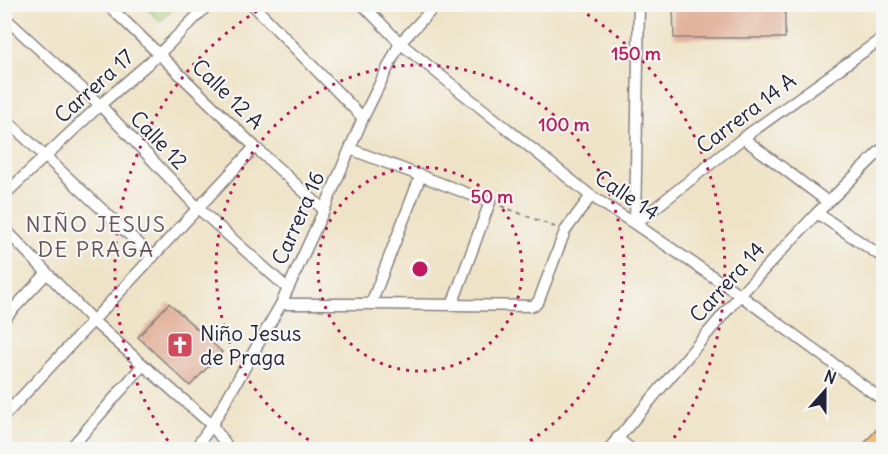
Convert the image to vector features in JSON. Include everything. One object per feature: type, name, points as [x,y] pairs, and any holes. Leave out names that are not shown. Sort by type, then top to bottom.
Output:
[{"type":"main road","points":[[870,450],[884,434]]},
{"type":"main road","points":[[880,450],[884,446]]},
{"type":"street","name":"Calle 12 A","points":[[107,4],[158,55],[324,210]]},
{"type":"street","name":"Carrera 17","points":[[4,195],[100,105],[158,55],[209,4]]},
{"type":"street","points":[[252,4],[363,118]]},
{"type":"street","name":"Calle 14","points":[[362,4],[400,43],[591,196],[740,295],[884,401]]},
{"type":"street","name":"Carrera 16","points":[[194,450],[212,425],[281,304],[363,118],[400,43],[437,4]]},
{"type":"street","points":[[635,224],[639,4]]},
{"type":"street","name":"Calle 12","points":[[4,18],[100,105],[198,208],[287,288]]},
{"type":"street","name":"Carrera 14 A","points":[[635,224],[743,138],[884,37]]},
{"type":"street","points":[[4,118],[153,257]]},
{"type":"street","points":[[743,138],[828,202]]},
{"type":"street","points":[[4,416],[255,147]]},
{"type":"street","name":"Carrera 14","points":[[608,450],[740,295],[817,213],[884,147]]},
{"type":"street","points":[[350,148],[490,202],[452,305]]},
{"type":"street","points":[[371,304],[422,175]]},
{"type":"street","points":[[281,304],[532,306],[539,300],[565,231],[591,196]]},
{"type":"street","points":[[817,213],[884,258]]},
{"type":"street","points":[[4,228],[93,321],[212,425],[230,450]]},
{"type":"street","points":[[4,319],[47,273]]},
{"type":"street","points":[[69,450],[143,365]]},
{"type":"street","points":[[617,438],[632,450]]},
{"type":"path","points":[[490,202],[565,231]]},
{"type":"green space","points":[[144,5],[176,5],[160,21]]},
{"type":"building","points":[[673,4],[785,4],[785,38],[674,38]]},
{"type":"building","name":"Niño Jesus de Praga","points":[[169,303],[222,352],[190,386],[138,337]]},
{"type":"place","name":"Niño Jesus de Praga","points":[[180,345]]},
{"type":"district","name":"NIÑO JESUS DE PRAGA","points":[[96,236]]}]
